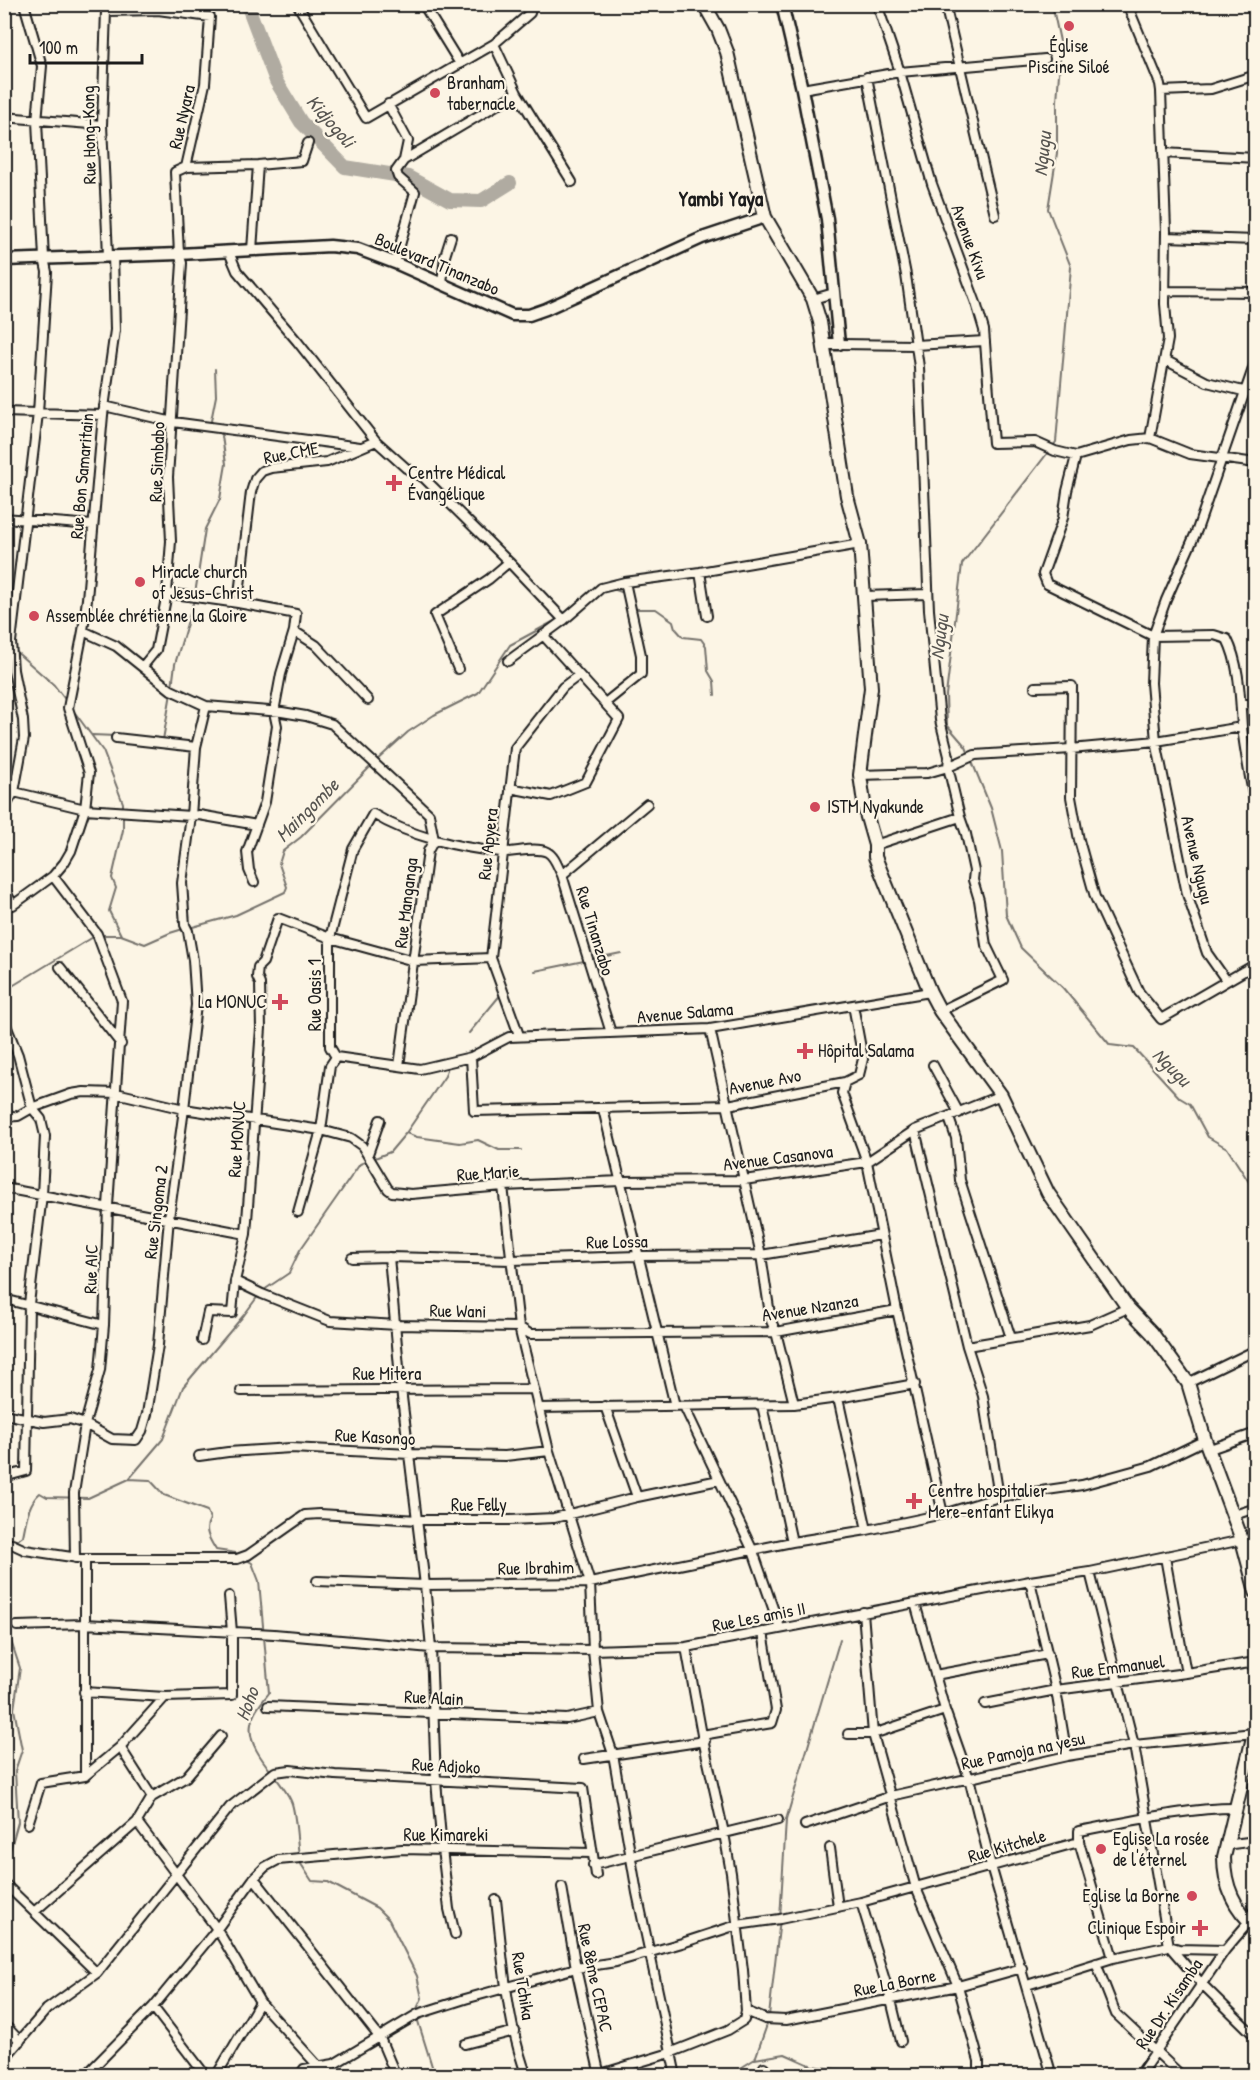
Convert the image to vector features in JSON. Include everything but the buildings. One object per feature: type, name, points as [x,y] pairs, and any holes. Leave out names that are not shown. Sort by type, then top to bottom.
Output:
[{"type":"main road","points":[[704,4],[718,29],[727,52],[765,217],[813,299],[824,344],[847,496],[860,544],[872,688],[860,775],[865,810],[875,845],[875,857],[930,992],[940,1011],[1001,1095],[1048,1193],[1128,1308],[1152,1333],[1188,1383],[1253,1571],[1256,1592]]},
{"type":"main road","points":[[1252,1925],[1231,1896],[1224,1875],[1225,1845],[1234,1808],[1250,1772],[1255,1729]]},
{"type":"street","points":[[4,809],[14,792],[24,738],[11,642],[38,413],[47,272],[44,258],[37,121],[42,66],[24,4]]},
{"type":"street","points":[[297,4],[366,118],[494,44],[530,13],[532,4]]},
{"type":"street","points":[[423,4],[460,64]]},
{"type":"street","points":[[782,4],[802,89],[827,219],[839,344]]},
{"type":"street","name":"Avenue Kivu","points":[[877,4],[900,72],[921,148],[976,303],[985,341],[993,443],[1035,442],[1076,456]]},
{"type":"street","points":[[945,4],[995,215]]},
{"type":"street","points":[[1127,4],[1161,91],[1166,237],[1165,304],[1168,339],[1150,438]]},
{"type":"street","name":"Rue Hong-Kong","points":[[110,255],[102,125],[106,8],[158,10],[210,17]]},
{"type":"street","name":"Rue Nyara","points":[[179,254],[175,172],[186,167],[205,84],[210,17]]},
{"type":"street","points":[[494,44],[518,93],[572,182]]},
{"type":"street","points":[[802,89],[900,72],[1045,59]]},
{"type":"street","points":[[1161,91],[1211,89],[1256,75]]},
{"type":"street","points":[[867,77],[906,274],[919,367],[928,594],[940,720],[949,756],[948,766],[974,871],[973,880],[979,900],[986,945],[1003,981],[940,1011]]},
{"type":"street","points":[[404,160],[518,93]]},
{"type":"street","points":[[388,104],[408,141],[404,160],[397,174],[415,192],[396,262]]},
{"type":"street","points":[[4,117],[102,125]]},
{"type":"street","points":[[186,167],[302,161],[308,144]]},
{"type":"street","points":[[1163,153],[1256,158]]},
{"type":"street","points":[[252,250],[258,165]]},
{"type":"street","name":"Boulevard Tinanzabo","points":[[4,260],[330,246],[358,249],[396,262],[512,315],[528,315],[702,238],[765,217]]},
{"type":"street","points":[[442,283],[451,237]]},
{"type":"street","points":[[1166,237],[1256,240]]},
{"type":"street","points":[[229,252],[237,271],[376,441],[406,468],[424,477],[563,618]]},
{"type":"street","name":"Rue Simbabo","points":[[143,666],[156,650],[167,593],[171,541],[168,477],[182,263],[179,254]]},
{"type":"street","name":"Rue Bon Samaritain","points":[[85,809],[89,772],[69,708],[83,631],[103,415],[115,330],[110,255]]},
{"type":"street","points":[[1166,291],[1256,292]]},
{"type":"street","points":[[813,299],[834,293]]},
{"type":"street","points":[[824,344],[915,345],[985,341]]},
{"type":"street","points":[[1165,360],[1207,382],[1243,391]]},
{"type":"street","points":[[1223,458],[1243,391],[1256,360]]},
{"type":"street","points":[[104,406],[173,422],[360,447]]},
{"type":"street","points":[[4,412],[103,415]]},
{"type":"street","points":[[1256,463],[1190,454],[1150,438],[1131,440],[1076,456],[1063,518],[1043,573],[1047,584],[1153,636],[1214,636],[1227,639],[1232,650],[1242,704],[1242,727],[1256,810]]},
{"type":"street","name":"Rue CME","points":[[238,603],[251,492],[255,478],[262,471],[271,468],[327,462],[376,441]]},
{"type":"street","name":"Avenue Ngugu","points":[[1223,458],[1197,530],[1153,636],[1151,683],[1156,741],[1187,894],[1208,953],[1226,981]]},
{"type":"street","points":[[4,518],[92,525]]},
{"type":"street","points":[[508,661],[543,636],[601,588],[625,582],[700,572],[860,544]]},
{"type":"street","points":[[458,669],[435,615],[489,579],[509,562]]},
{"type":"street","points":[[700,572],[707,616]]},
{"type":"street","points":[[605,703],[641,674],[641,655],[625,582]]},
{"type":"street","points":[[167,593],[296,614],[274,712],[277,726],[265,802],[247,852],[249,870],[254,882]]},
{"type":"street","points":[[865,596],[928,594]]},
{"type":"street","points":[[294,630],[316,645],[368,700]]},
{"type":"street","points":[[83,631],[116,646],[172,690],[206,706],[216,705],[274,712]]},
{"type":"street","points":[[510,788],[551,796],[586,782],[619,719],[543,636]]},
{"type":"street","name":"Rue Apyera","points":[[519,1035],[491,958],[515,748],[563,687],[579,675]]},
{"type":"street","points":[[1035,687],[1072,686],[1071,797],[1085,863],[1095,897],[1139,992],[1161,1019],[1256,964]]},
{"type":"street","points":[[1242,704],[1256,704]]},
{"type":"street","points":[[191,816],[196,747],[206,706]]},
{"type":"street","name":"Rue Manganga","points":[[274,712],[306,716],[332,723],[429,814],[434,840],[428,851],[399,1066]]},
{"type":"street","points":[[860,775],[927,773],[975,755],[1156,741],[1242,727]]},
{"type":"street","points":[[116,738],[196,747]]},
{"type":"street","points":[[14,792],[85,809],[191,816],[199,814],[257,825]]},
{"type":"street","name":"Rue Tinanzabo","points":[[611,1033],[562,875],[647,804]]},
{"type":"street","points":[[4,888],[13,905],[53,876],[71,851],[85,809]]},
{"type":"street","name":"Rue Oasis 1","points":[[298,1212],[321,1130],[330,1065],[336,1057],[330,1047],[330,938],[353,849],[373,814],[392,826],[434,840]]},
{"type":"street","name":"Rue Singoma 2","points":[[85,1424],[112,1439],[135,1440],[142,1431],[158,1345],[169,1218],[196,1005],[193,960],[186,928],[182,883],[191,816]]},
{"type":"street","points":[[875,845],[960,817]]},
{"type":"street","points":[[434,840],[502,852],[544,850],[552,855],[562,875]]},
{"type":"street","name":"Rue AIC","points":[[53,876],[97,935],[122,1001],[121,1044],[108,1206],[104,1325],[100,1370],[85,1424],[73,1497],[75,1558]]},
{"type":"street","name":"Rue MONUC","points":[[202,1340],[208,1312],[232,1313],[235,1281],[246,1234],[261,1028],[261,984],[257,977],[258,967],[263,962],[278,918],[330,938]]},
{"type":"street","points":[[330,938],[414,961],[491,958]]},
{"type":"street","points":[[60,967],[121,1044]]},
{"type":"street","name":"Avenue Salama","points":[[519,1035],[710,1029],[930,992]]},
{"type":"street","points":[[853,1005],[863,1059],[859,1075],[845,1082],[842,1093],[867,1162],[897,1310],[943,1514]]},
{"type":"street","points":[[4,1020],[18,1055],[32,1108],[41,1119],[45,1136],[42,1195],[29,1304],[26,1471],[4,1477]]},
{"type":"street","points":[[710,1029],[761,1255],[771,1322],[776,1332],[794,1404]]},
{"type":"street","points":[[336,1057],[420,1069],[471,1057],[509,1037],[519,1035]]},
{"type":"street","name":"Avenue Avo","points":[[471,1057],[474,1111],[728,1105],[845,1082]]},
{"type":"street","points":[[933,1065],[959,1113]]},
{"type":"street","points":[[4,1117],[18,1116],[32,1108],[71,1094],[84,1092],[116,1094],[184,1109],[321,1130],[351,1138],[370,1158]]},
{"type":"street","points":[[867,1162],[915,1130],[1001,1095]]},
{"type":"street","points":[[603,1109],[656,1332],[679,1406],[719,1480],[753,1551],[780,1628]]},
{"type":"street","points":[[949,1118],[956,1138],[960,1180],[1011,1338]]},
{"type":"street","points":[[370,1158],[380,1120]]},
{"type":"street","points":[[915,1130],[967,1346],[983,1396],[999,1497]]},
{"type":"street","name":"Rue Marie","points":[[370,1158],[388,1189],[393,1192],[411,1194],[503,1186],[621,1181]]},
{"type":"street","name":"Avenue Casanova","points":[[621,1181],[744,1180],[867,1162]]},
{"type":"street","points":[[503,1186],[519,1328],[549,1451],[590,1583],[599,1712],[613,1754],[637,1893],[676,2076]]},
{"type":"street","points":[[4,1188],[246,1234]]},
{"type":"street","name":"Rue Lossa","points":[[352,1258],[512,1260],[761,1255],[881,1235]]},
{"type":"street","points":[[389,1257],[397,1325],[401,1389],[425,1585],[442,1849],[448,1909],[455,1934]]},
{"type":"street","name":"Rue Wani","points":[[235,1281],[330,1320],[397,1325],[519,1328],[530,1334],[656,1332]]},
{"type":"street","points":[[4,1299],[104,1325]]},
{"type":"street","points":[[967,1346],[1090,1325],[1128,1308]]},
{"type":"street","name":"Avenue Nzanza","points":[[656,1332],[776,1332],[897,1310]]},
{"type":"street","points":[[1188,1383],[1256,1350]]},
{"type":"street","points":[[539,1408],[794,1404],[915,1384]]},
{"type":"street","name":"Rue Mitera","points":[[241,1391],[534,1389]]},
{"type":"street","points":[[838,1398],[867,1530]]},
{"type":"street","points":[[762,1405],[792,1542]]},
{"type":"street","points":[[605,1406],[637,1497]]},
{"type":"street","points":[[4,1414],[27,1420],[44,1422],[70,1419],[85,1424]]},
{"type":"street","name":"Rue Ibrahim","points":[[317,1581],[425,1585],[590,1583],[792,1542],[867,1530],[943,1514],[999,1497],[1082,1485],[1151,1466],[1208,1444],[1256,1433]]},
{"type":"street","name":"Rue Kasongo","points":[[199,1456],[291,1448],[505,1456],[549,1451]]},
{"type":"street","name":"Rue Felly","points":[[10,1544],[26,1550],[85,1559],[237,1559],[248,1555],[305,1515],[418,1520],[510,1521],[554,1518],[637,1497],[719,1480]]},
{"type":"street","points":[[1234,1515],[1256,1508]]},
{"type":"street","name":"Rue Les amis II","points":[[17,1626],[84,1624],[274,1634],[430,1648],[593,1650],[686,1647],[862,1612],[1090,1572],[1242,1540]]},
{"type":"street","points":[[1165,1557],[1186,1673]]},
{"type":"street","points":[[85,1559],[85,1776]]},
{"type":"street","points":[[1090,1572],[1134,1745],[1169,1946],[1201,1983],[1256,2037]]},
{"type":"street","points":[[1030,1581],[1056,1690],[1066,1756]]},
{"type":"street","points":[[84,1692],[165,1697],[232,1695],[232,1632],[229,1596]]},
{"type":"street","points":[[915,1603],[945,1710],[969,1778],[991,1866],[1052,2076]]},
{"type":"street","points":[[862,1612],[873,1734],[916,1888],[957,1986],[980,2061],[979,2076]]},
{"type":"street","points":[[584,1759],[772,1723],[776,1710],[763,1632]]},
{"type":"street","points":[[598,2075],[670,2053],[728,2030],[744,2020],[746,2011],[731,1873],[686,1647]]},
{"type":"street","name":"Rue Emmanuel","points":[[935,1675],[1048,1654]]},
{"type":"street","name":"Rue Emmanuel","points":[[985,1704],[1056,1690],[1256,1662]]},
{"type":"street","points":[[28,1824],[41,1783],[85,1776],[120,1747],[165,1697]]},
{"type":"street","name":"Rue Alain","points":[[268,1706],[567,1719],[599,1712]]},
{"type":"street","points":[[848,1734],[873,1734],[945,1710]]},
{"type":"street","name":"Rue Pamoja na yesu","points":[[805,1826],[891,1796],[1066,1756],[1255,1729]]},
{"type":"street","points":[[34,1912],[137,1822],[152,1797],[186,1777],[221,1736]]},
{"type":"street","points":[[120,1747],[152,1797]]},
{"type":"street","name":"Rue Adjoko","points":[[176,1876],[230,1807],[273,1774],[290,1770],[335,1775],[583,1788],[591,1853]]},
{"type":"street","name":"Rue Kitchele","points":[[299,2076],[304,2069],[334,2064],[416,2016],[576,1968],[616,1962],[736,1925],[780,1919],[916,1888],[1079,1842],[1079,1831],[1220,1808],[1234,1808]]},
{"type":"street","points":[[594,1865],[778,1820]]},
{"type":"street","points":[[137,1822],[217,1929],[261,2002],[319,2067]]},
{"type":"street","points":[[1225,1845],[1256,1841]]},
{"type":"street","points":[[1079,1842],[1113,1958]]},
{"type":"street","points":[[830,1848],[838,1906]]},
{"type":"street","name":"Rue Kimareki","points":[[85,2076],[153,2007],[217,1929],[254,1878],[265,1867],[278,1860],[402,1849],[591,1853]]},
{"type":"street","points":[[591,1853],[596,1875]]},
{"type":"street","points":[[4,2059],[47,2009],[97,1973],[176,1876]]},
{"type":"street","points":[[254,1878],[380,2038],[396,2076]]},
{"type":"street","points":[[4,1883],[97,1973]]},
{"type":"street","name":"Rue 8ème CEPAC","points":[[562,1887],[598,2075]]},
{"type":"street","name":"Rue Tchika","points":[[496,1900],[514,2031],[518,2052],[527,2076]]},
{"type":"street","points":[[861,1902],[901,2041]]},
{"type":"street","name":"Rue Dr. Kisamba","points":[[1139,2076],[1225,1950],[1252,1925]]},
{"type":"street","points":[[1027,1984],[1113,1958],[1169,1946],[1179,1949],[1225,1950]]},
{"type":"street","points":[[1096,1963],[1116,2014],[1182,2076]]},
{"type":"street","name":"Rue La Borne","points":[[746,2011],[769,2020],[786,2020],[957,1986],[1022,1968]]},
{"type":"street","points":[[216,2076],[261,2002]]},
{"type":"street","points":[[153,2007],[206,2076]]},
{"type":"street","points":[[4,2024],[20,2041]]},
{"type":"street","points":[[465,2044],[514,2031]]},
{"type":"street","points":[[764,2067],[768,2076]]},
{"type":"street","points":[[1252,2076],[1256,2070]]},
{"type":"waterway","name":"Kidjogoli","points":[[247,4],[276,81],[301,122],[345,167],[408,177],[450,200],[481,201],[510,183]]},
{"type":"waterway","name":"Ngugu","points":[[1052,4],[1061,46],[1057,101],[1057,153],[1048,209],[1071,267],[1056,442],[962,564],[946,695],[947,725],[966,747],[991,808],[1002,851],[1006,915],[1021,948],[1063,988],[1110,1045],[1134,1048],[1180,1098],[1190,1104],[1208,1137],[1227,1148],[1256,1193]]},
{"type":"waterway","points":[[214,425],[211,421],[216,396],[215,369]]},
{"type":"waterway","points":[[195,594],[205,529],[220,499],[226,464],[222,436],[217,430]]},
{"type":"waterway","points":[[613,589],[624,593]]},
{"type":"waterway","points":[[172,687],[175,664],[194,600]]},
{"type":"waterway","points":[[633,609],[656,609],[673,621],[675,628],[683,637],[701,639],[706,646],[708,671],[714,681],[715,695]]},
{"type":"waterway","name":"Maingombe","points":[[376,761],[408,732],[434,715],[478,693],[510,645],[560,618]]},
{"type":"waterway","points":[[13,649],[54,685],[67,702]]},
{"type":"waterway","points":[[163,740],[171,693]]},
{"type":"waterway","points":[[70,706],[103,751],[123,803],[123,809]]},
{"type":"waterway","points":[[92,735],[116,736]]},
{"type":"waterway","name":"Maingombe","points":[[189,928],[236,915],[285,892],[287,887],[279,864],[283,851],[301,837],[372,765]]},
{"type":"waterway","points":[[121,935],[109,911],[116,888],[112,878],[123,830],[123,815]]},
{"type":"waterway","name":"Maingombe","points":[[100,935],[121,935],[145,944],[183,929]]},
{"type":"waterway","name":"Maingombe","points":[[4,991],[95,936]]},
{"type":"waterway","points":[[592,959],[621,953]]},
{"type":"waterway","points":[[535,971],[584,961]]},
{"type":"waterway","points":[[469,1033],[502,993]]},
{"type":"waterway","points":[[129,1479],[163,1439],[183,1387],[261,1292],[289,1273],[300,1250],[360,1164],[390,1152],[406,1133],[445,1076],[448,1066]]},
{"type":"waterway","points":[[406,1133],[417,1137],[460,1143],[478,1140],[499,1150],[521,1150]]},
{"type":"waterway","name":"Hoho","points":[[15,1542],[23,1536],[30,1507],[40,1493],[47,1497],[88,1498],[129,1479],[150,1480],[164,1495],[207,1511],[210,1519],[207,1531],[216,1550],[236,1553],[240,1556]]},
{"type":"waterway","name":"Hoho","points":[[245,1559],[252,1563],[259,1581],[269,1693],[254,1715],[251,1734],[259,1754],[286,1792],[293,1806],[299,1856]]},
{"type":"waterway","points":[[4,1620],[20,1668],[14,1709],[22,1750],[15,1771],[18,1822],[4,1872]]},
{"type":"waterway","points":[[769,2016],[780,1919],[786,1820],[840,1639]]},
{"type":"waterway","name":"Hoho","points":[[299,1861],[312,1881],[328,1882],[377,1908],[389,1920],[417,1976],[422,1998],[415,2013]]},
{"type":"waterway","name":"Hoho","points":[[417,2018],[435,2076]]},
{"type":"waterway","points":[[755,2059],[768,2022]]},
{"type":"waterway","points":[[728,2076],[755,2059],[785,2054],[812,2066],[889,2076]]},
{"type":"place","name":"Église Piscine Siloé","points":[[1069,26]]},
{"type":"place","name":"Branham tabernacle","points":[[435,93]]},
{"type":"place","name":"Centre Médical Évangélique","points":[[394,483]]},
{"type":"place","name":"Miracle church of Jesus-Christ","points":[[140,582]]},
{"type":"place","name":"Assemblée chrétienne la Gloire","points":[[34,616]]},
{"type":"place","name":"ISTM Nyakunde","points":[[815,807]]},
{"type":"place","name":"La MONUC","points":[[280,1002]]},
{"type":"place","name":"Hôpital Salama","points":[[805,1051]]},
{"type":"place","name":"Centre hospitalier Mere-enfant Elikya","points":[[914,1501]]},
{"type":"place","name":"Eglise La rosée de l'éternel","points":[[1101,1849]]},
{"type":"place","name":"Eglise la Borne","points":[[1192,1896]]},
{"type":"place","name":"Clinique Espoir","points":[[1200,1928]]},
{"type":"district","name":"Yambi Yaya","points":[[721,199]]}]
